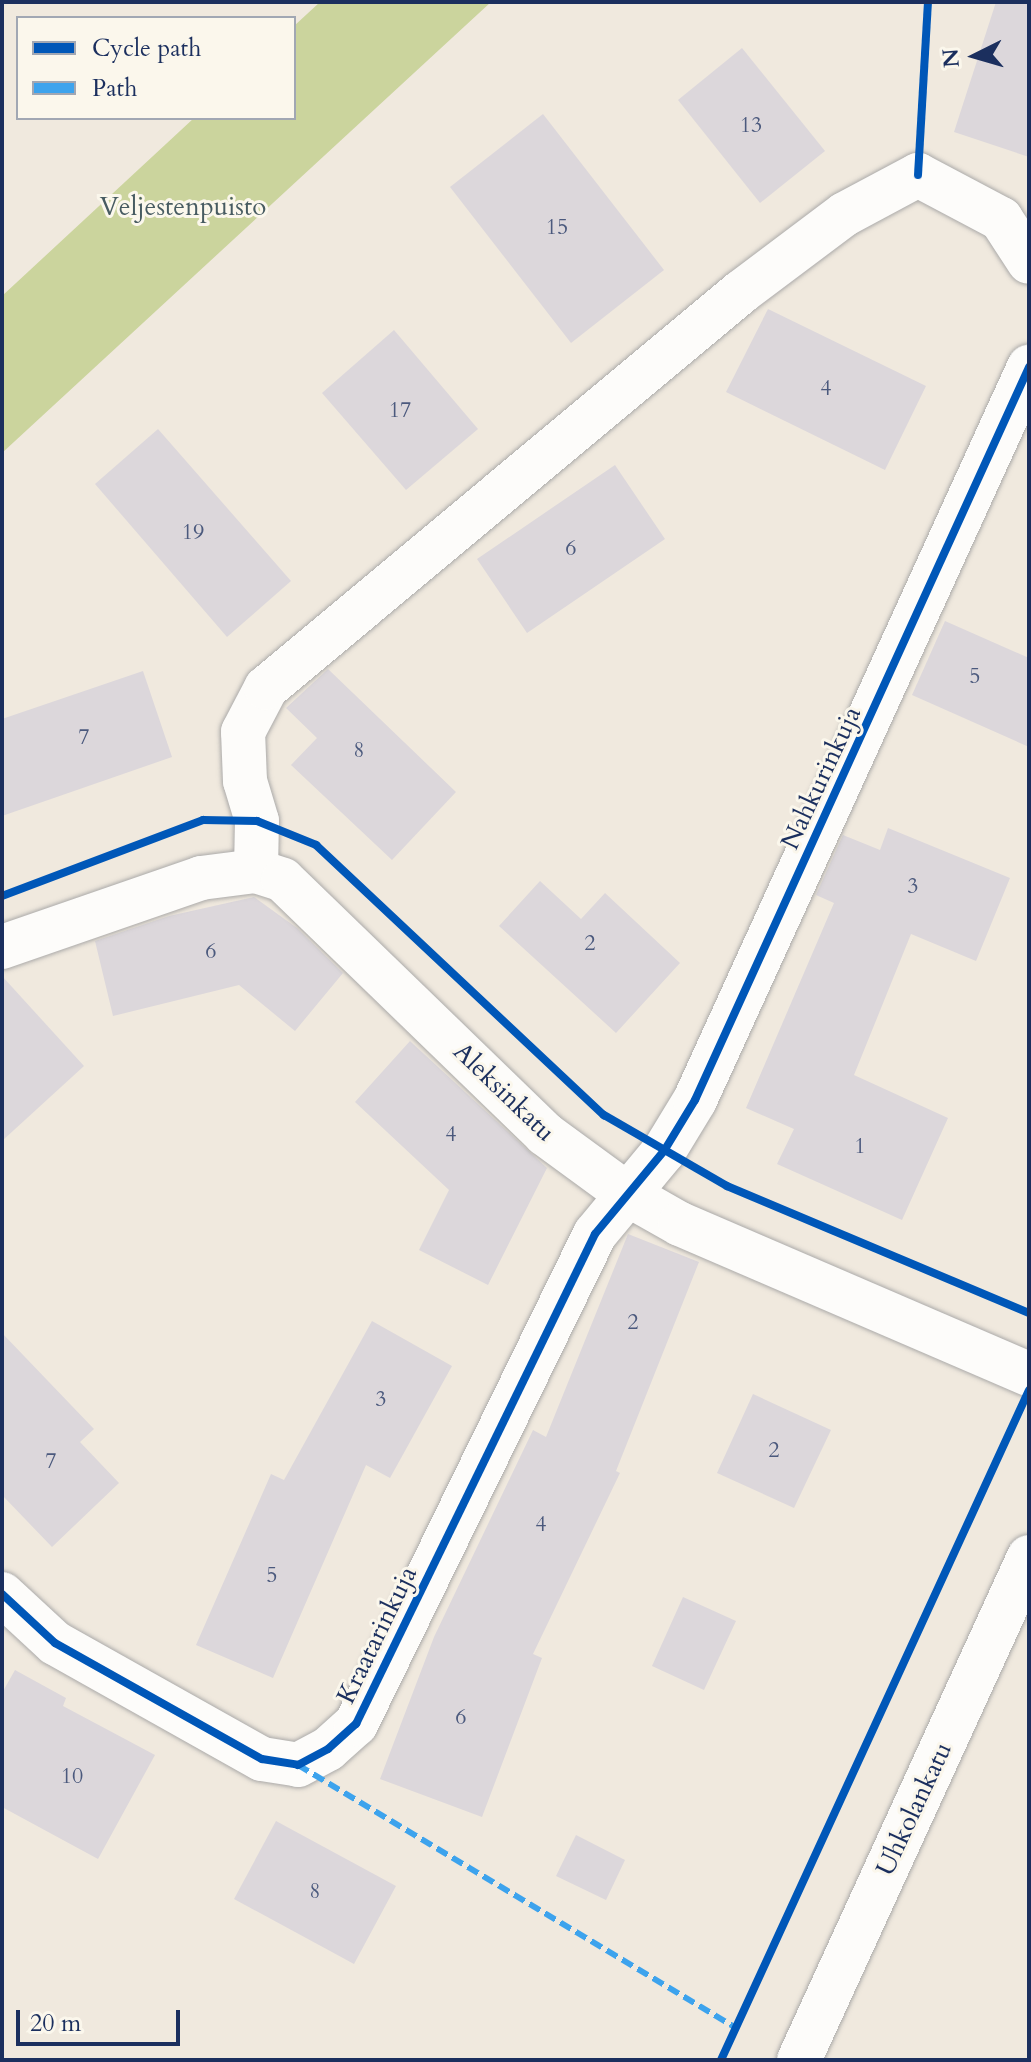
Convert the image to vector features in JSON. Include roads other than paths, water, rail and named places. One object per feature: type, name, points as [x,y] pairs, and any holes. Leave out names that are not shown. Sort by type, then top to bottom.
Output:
[{"type":"street","points":[[2,947],[201,878],[256,871],[257,821],[245,781],[243,732],[266,688],[741,292],[845,214],[918,175],[1001,219],[1029,262]]},
{"type":"street","name":"Nahkurinkuja","points":[[627,1194],[664,1151],[695,1100],[1029,367]]},
{"type":"street","name":"Aleksinkatu","points":[[256,871],[299,891],[545,1134],[627,1194],[680,1224],[1029,1374]]},
{"type":"street","name":"Kraatarinkuja","points":[[2,1594],[55,1643],[262,1759],[298,1765],[328,1749],[356,1724],[595,1234],[627,1194]]},
{"type":"street","name":"Uhkolankatu","points":[[804,2059],[1029,1557]]},
{"type":"park label","name":"Veljestenpuisto","points":[[183,207]]}]
